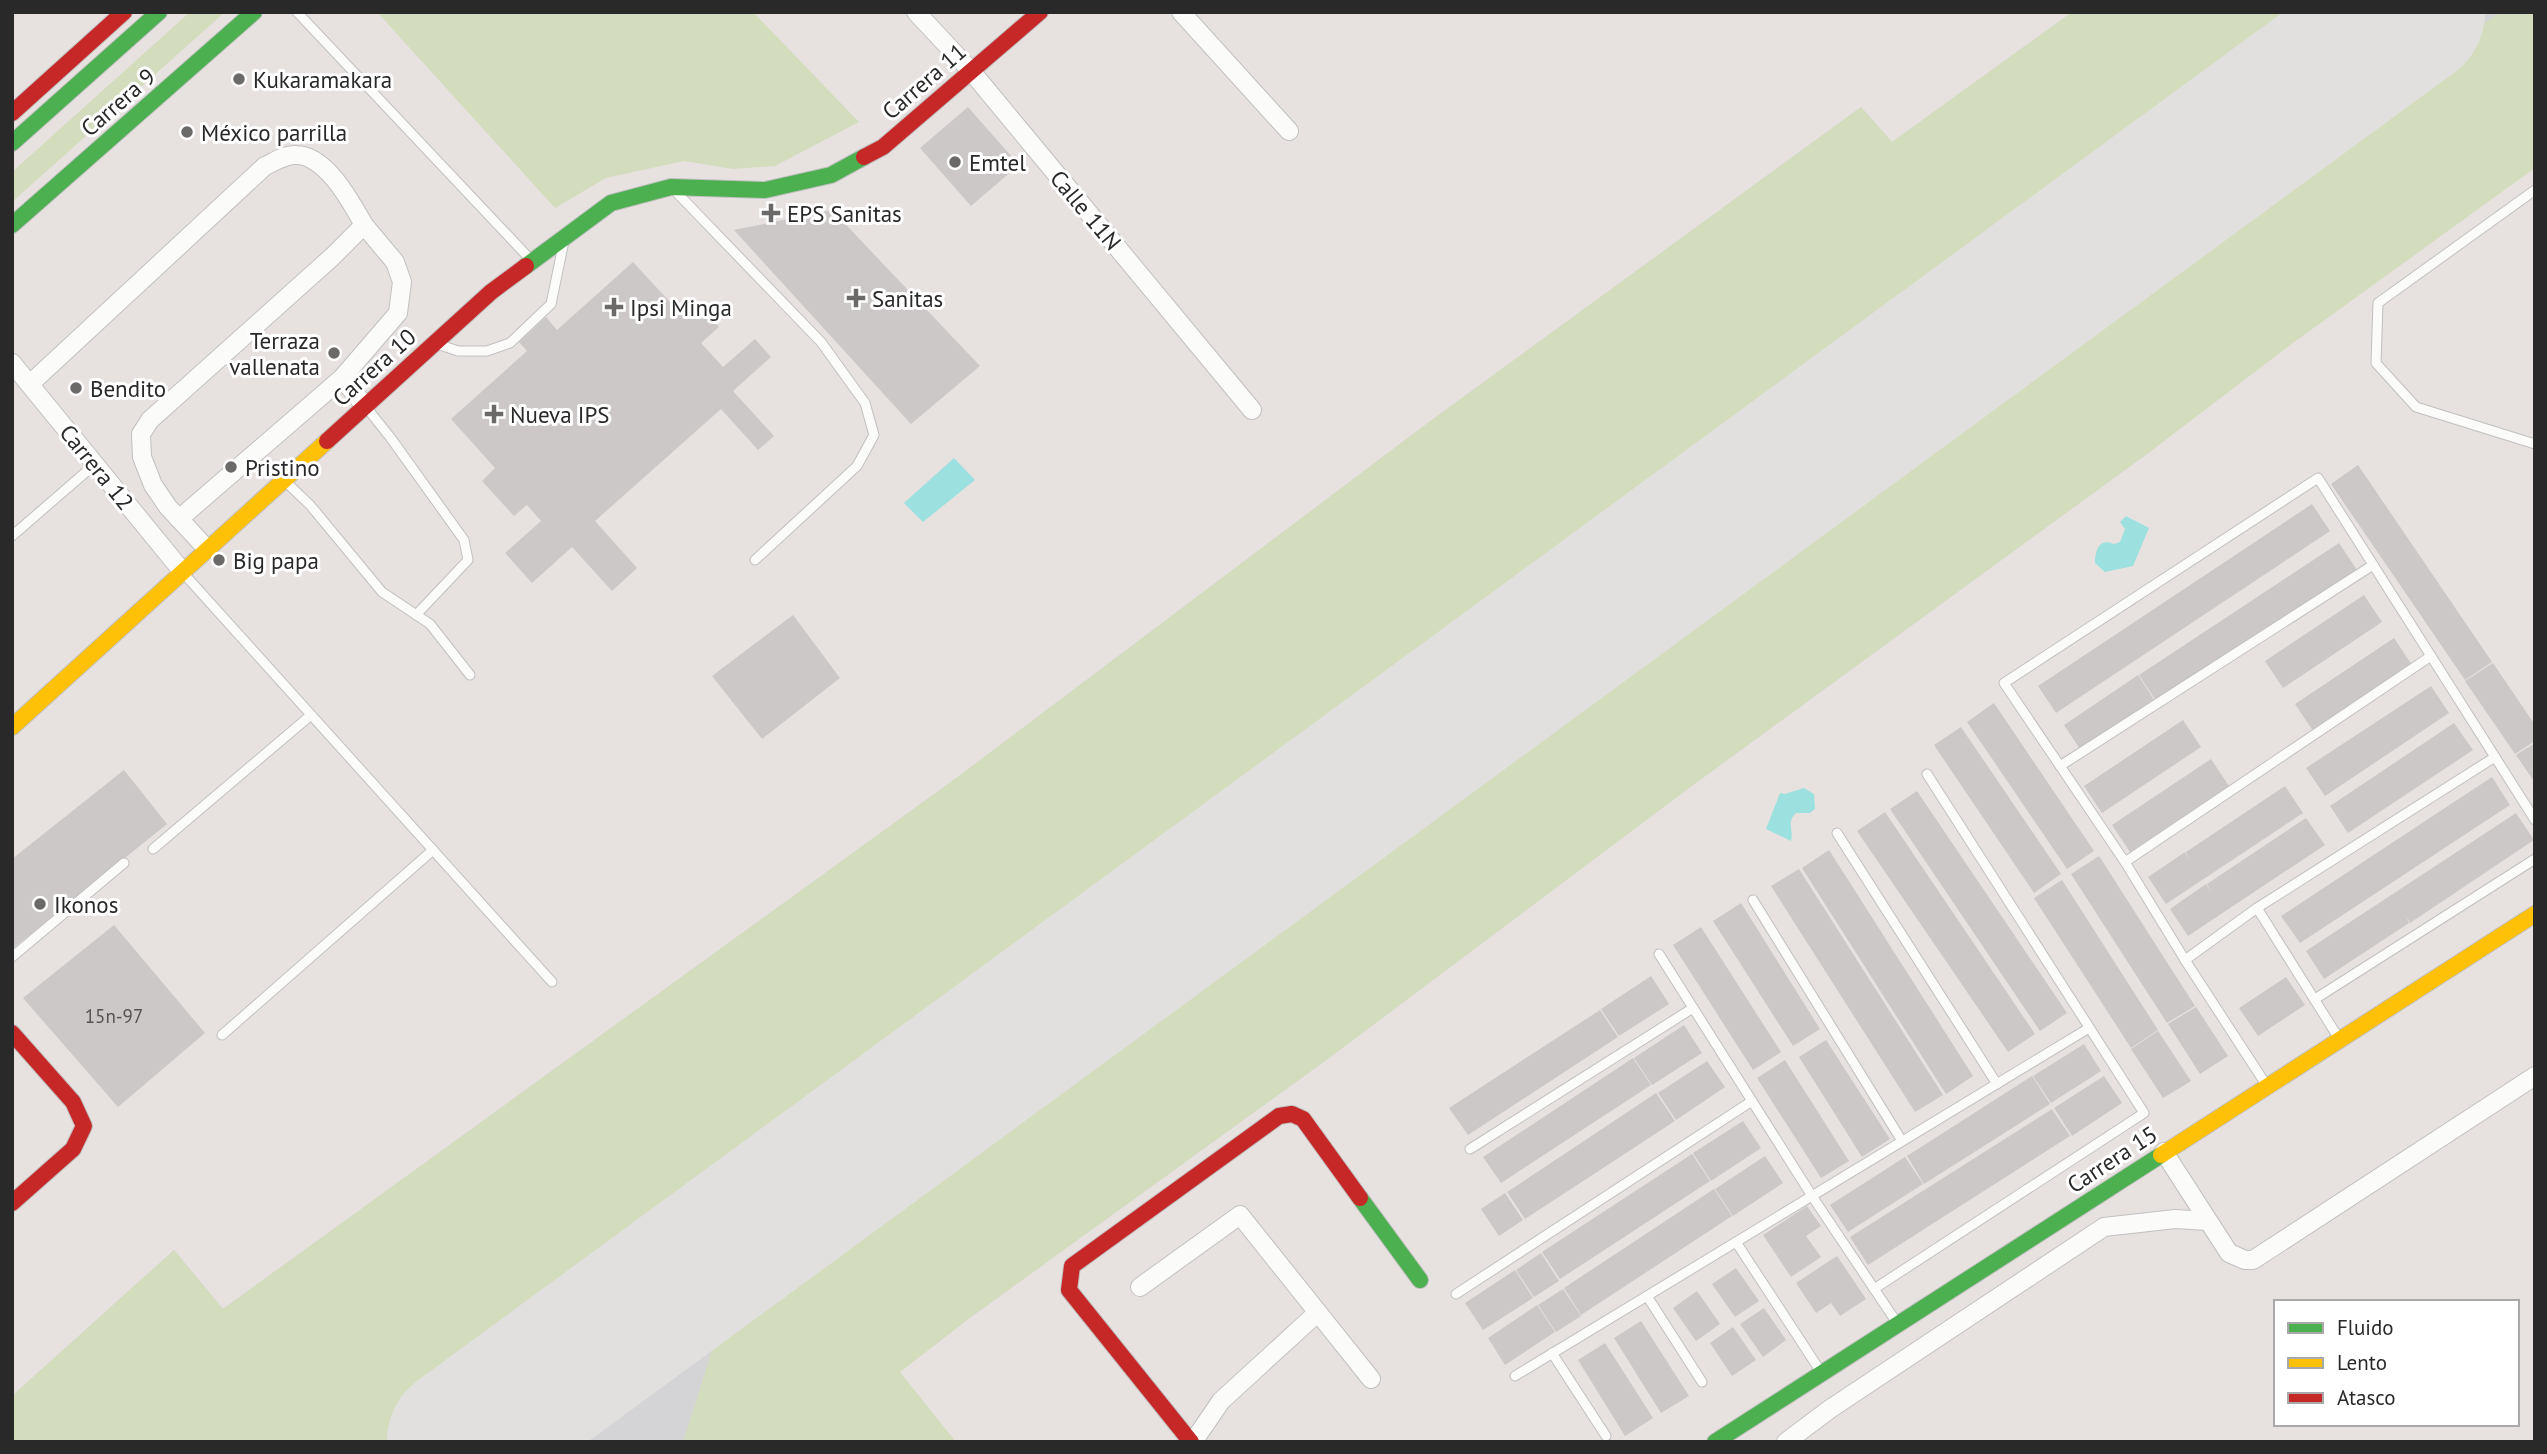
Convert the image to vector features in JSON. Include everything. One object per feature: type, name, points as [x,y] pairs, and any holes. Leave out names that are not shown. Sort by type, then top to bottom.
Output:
[{"type":"street","points":[[12,113],[124,12]]},
{"type":"street","points":[[111,55],[130,12]]},
{"type":"street","name":"Carrera 9","points":[[12,143],[159,12]]},
{"type":"street","name":"Carrera 9","points":[[12,225],[254,12]]},
{"type":"street","name":"Calle 11N","points":[[916,12],[971,71],[1252,410]]},
{"type":"street","name":"Carrera 11","points":[[831,175],[883,147],[1040,12]]},
{"type":"street","points":[[1181,12],[1289,131]]},
{"type":"street","points":[[31,383],[265,166],[289,155],[300,154],[325,167],[350,200],[364,225],[395,262],[402,282],[398,313],[342,378],[179,519]]},
{"type":"street","name":"Carrera 10","points":[[12,727],[491,292],[611,203],[671,187],[765,190],[831,175]]},
{"type":"street","points":[[206,549],[153,485],[142,457],[141,434],[150,420],[332,257],[364,225]]},
{"type":"street","name":"Carrera 12","points":[[12,363],[182,571]]},
{"type":"street","points":[[342,378],[365,406]]},
{"type":"street","name":"Carrera 15","points":[[1729,1439],[1822,1373],[2535,915]]},
{"type":"street","points":[[12,1033],[73,1102],[84,1126],[73,1150],[12,1203]]},
{"type":"street","points":[[2164,1152],[2229,1253],[2245,1260],[2260,1257],[2535,1076]]},
{"type":"street","points":[[1316,1314],[1220,1401],[1192,1442],[1069,1290],[1069,1277],[1072,1266],[1279,1116],[1292,1114],[1303,1119],[1420,1280]]},
{"type":"street","points":[[1140,1287],[1240,1215],[1371,1380]]},
{"type":"street","points":[[1786,1442],[1830,1409],[2104,1227],[2175,1219],[2208,1222]]},
{"type":"lane","points":[[297,12],[532,262]]},
{"type":"lane","points":[[671,187],[821,342],[865,403],[874,435],[857,466],[755,560]]},
{"type":"lane","points":[[2535,190],[2378,303],[2376,363],[2417,407],[2535,444]]},
{"type":"lane","points":[[434,343],[458,351],[487,351],[510,343],[551,304],[565,237]]},
{"type":"lane","points":[[365,406],[464,540],[467,560],[416,615]]},
{"type":"lane","points":[[12,536],[93,465]]},
{"type":"lane","points":[[2268,1087],[2125,862],[2004,683],[2318,478],[2535,820]]},
{"type":"lane","points":[[284,479],[310,505],[382,592],[430,624],[470,675]]},
{"type":"lane","points":[[2060,766],[2373,565]]},
{"type":"lane","points":[[182,571],[552,982]]},
{"type":"lane","points":[[2125,862],[2431,656]]},
{"type":"lane","points":[[153,849],[311,715]]},
{"type":"lane","points":[[2185,960],[2257,908],[2495,757]]},
{"type":"lane","points":[[1874,1289],[2144,1113],[1927,774]]},
{"type":"lane","points":[[1837,833],[1997,1084]]},
{"type":"lane","points":[[222,1035],[433,850]]},
{"type":"lane","points":[[2315,999],[2535,859]]},
{"type":"lane","points":[[12,957],[124,863]]},
{"type":"lane","points":[[1753,900],[1902,1141]]},
{"type":"lane","points":[[2257,908],[2340,1042]]},
{"type":"lane","points":[[1659,954],[1812,1196],[1898,1325]]},
{"type":"lane","points":[[1470,1149],[1693,1008]]},
{"type":"lane","points":[[1515,1376],[2090,1028]]},
{"type":"lane","points":[[1456,1294],[1752,1101]]},
{"type":"lane","points":[[1736,1242],[1822,1373]]},
{"type":"lane","points":[[1647,1296],[1702,1382]]},
{"type":"lane","points":[[1552,1353],[1606,1436]]},
{"type":"shaded area","points":[[2072,12],[2535,12],[2291,341],[2151,451],[1693,785],[1325,1061],[971,1317],[809,1442],[12,1442],[12,1396],[174,1250],[223,1309],[959,776],[1429,422],[1861,107],[1892,142]]},
{"type":"green space","points":[[190,12],[225,12],[12,202],[12,172]]},
{"type":"green space","points":[[377,12],[753,12],[859,122],[775,166],[733,169],[684,161],[606,178],[555,208]]},
{"type":"green space","points":[[2072,12],[2288,12],[415,1401],[445,1442],[12,1442],[12,1396],[174,1250],[223,1309],[959,776],[1429,422],[1861,107],[1892,142]]},
{"type":"green space","points":[[2500,12],[2535,12],[2535,168],[2293,343],[2151,451],[1693,785],[1325,1061],[971,1317],[900,1372],[956,1442],[683,1442],[722,1319]]},
{"type":"water","points":[[954,458],[975,480],[923,522],[904,503]]},
{"type":"water","points":[[2126,516],[2149,528],[2133,566],[2105,572],[2095,563],[2097,550],[2105,542],[2120,542],[2125,529],[2120,522]]},
{"type":"water","points":[[1804,788],[1814,794],[1815,809],[1810,813],[1796,813],[1793,817],[1791,841],[1766,829],[1780,793]]},
{"type":"building","name":"Emtel","points":[[968,107],[1019,165],[971,206],[920,148]]},
{"type":"building","name":"Sanitas","points":[[832,210],[980,366],[911,424],[734,230]]},
{"type":"building","name":"Nueva IPS","points":[[633,262],[681,314],[695,301],[719,327],[701,343],[723,367],[755,339],[771,357],[733,391],[774,436],[758,450],[721,409],[595,521],[637,568],[612,591],[572,547],[532,583],[505,553],[541,521],[527,505],[514,516],[482,481],[495,468],[451,419],[527,351],[519,342],[546,317],[557,330]]},
{"type":"building","points":[[2358,465],[2492,662],[2465,680],[2331,484]]},
{"type":"building","points":[[2312,504],[2330,531],[2056,713],[2038,686]]},
{"type":"building","points":[[2339,543],[2357,570],[2157,702],[2139,675]]},
{"type":"building","points":[[2364,595],[2382,622],[2283,688],[2265,661]]},
{"type":"building","points":[[793,615],[840,678],[762,739],[712,676]]},
{"type":"building","points":[[2394,638],[2412,665],[2313,731],[2295,704]]},
{"type":"building","points":[[2493,663],[2535,725],[2535,741],[2515,754],[2465,681]]},
{"type":"building","points":[[2138,675],[2156,703],[2082,752],[2064,725]]},
{"type":"building","points":[[2431,686],[2449,713],[2325,796],[2306,768]]},
{"type":"building","points":[[1994,703],[2094,851],[2067,869],[1967,722]]},
{"type":"building","points":[[2183,720],[2201,747],[2102,813],[2084,786]]},
{"type":"building","points":[[2454,723],[2473,750],[2348,833],[2330,806]]},
{"type":"building","points":[[1961,727],[2061,874],[2034,893],[1934,745]]},
{"type":"building","points":[[2535,743],[2535,783],[2516,755]]},
{"type":"building","points":[[2211,759],[2229,786],[2130,852],[2112,825]]},
{"type":"building","name":"Ikonos","points":[[124,770],[167,824],[12,949],[12,859]]},
{"type":"building","points":[[2492,777],[2510,805],[2300,943],[2281,916]]},
{"type":"building","points":[[2285,786],[2303,813],[2166,904],[2148,877],[2185,852],[2190,861],[2186,852]]},
{"type":"building","points":[[1917,791],[2067,1013],[2040,1031],[1890,809]]},
{"type":"building","points":[[1885,812],[2035,1034],[2008,1052],[1857,831]]},
{"type":"building","points":[[2516,813],[2534,840],[2410,923],[2405,915],[2409,923],[2324,979],[2306,951]]},
{"type":"building","points":[[2306,818],[2325,845],[2188,936],[2170,909],[2206,884],[2212,893],[2207,884]]},
{"type":"building","points":[[1829,850],[1973,1076],[1946,1094],[1802,868]]},
{"type":"building","points":[[2099,856],[2195,1006],[2167,1023],[2071,874]]},
{"type":"building","points":[[1799,869],[1943,1095],[1915,1112],[1771,886]]},
{"type":"building","points":[[2062,880],[2158,1030],[2131,1048],[2034,898]]},
{"type":"building","points":[[1741,903],[1820,1029],[1793,1046],[1713,921]]},
{"type":"building","points":[[114,925],[205,1033],[118,1107],[23,998]]},
{"type":"building","points":[[1701,927],[1781,1052],[1753,1070],[1673,945]]},
{"type":"building","points":[[1651,976],[1669,1004],[1619,1036],[1601,1009]]},
{"type":"building","points":[[2286,977],[2305,1005],[2258,1036],[2239,1008]]},
{"type":"building","points":[[2196,1007],[2228,1056],[2200,1074],[2168,1024]]},
{"type":"building","points":[[1600,1010],[1618,1037],[1468,1135],[1449,1108]]},
{"type":"building","points":[[1684,1025],[1702,1053],[1652,1085],[1634,1058]]},
{"type":"building","points":[[2158,1031],[2191,1081],[2163,1098],[2131,1049]]},
{"type":"building","points":[[1826,1040],[1890,1139],[1862,1157],[1799,1057]]},
{"type":"building","points":[[2084,1044],[2101,1071],[2051,1103],[2033,1076]]},
{"type":"building","points":[[1633,1058],[1651,1085],[1501,1183],[1483,1157]]},
{"type":"building","points":[[1785,1060],[1849,1161],[1821,1178],[1757,1078]]},
{"type":"building","points":[[1707,1061],[1725,1087],[1676,1120],[1658,1093]]},
{"type":"building","points":[[2032,1076],[2050,1104],[1924,1184],[1907,1156]]},
{"type":"building","points":[[2104,1076],[2122,1103],[2072,1136],[2054,1108]]},
{"type":"building","points":[[1656,1093],[1675,1121],[1525,1219],[1507,1192]]},
{"type":"building","points":[[2052,1109],[2070,1136],[1868,1265],[1850,1237]]},
{"type":"building","points":[[1743,1121],[1761,1148],[1711,1181],[1693,1153]]},
{"type":"building","points":[[1692,1154],[1710,1181],[1560,1279],[1542,1252]]},
{"type":"building","points":[[1765,1156],[1783,1183],[1733,1216],[1715,1189]]},
{"type":"building","points":[[1905,1157],[1923,1184],[1848,1232],[1830,1205]]},
{"type":"building","points":[[1714,1189],[1732,1216],[1581,1315],[1564,1288]]},
{"type":"building","points":[[1505,1193],[1523,1220],[1499,1236],[1481,1209]]},
{"type":"building","points":[[1807,1206],[1821,1226],[1806,1236],[1821,1257],[1791,1277],[1763,1235]]},
{"type":"building","points":[[1541,1253],[1559,1281],[1534,1297],[1516,1270]]},
{"type":"building","points":[[1837,1256],[1866,1299],[1840,1316],[1831,1303],[1816,1313],[1796,1283]]},
{"type":"building","points":[[1736,1268],[1759,1301],[1735,1317],[1712,1284]]},
{"type":"building","points":[[1515,1270],[1533,1298],[1483,1330],[1465,1303]]},
{"type":"building","points":[[1563,1289],[1581,1316],[1556,1332],[1538,1305]]},
{"type":"building","points":[[1697,1291],[1720,1324],[1696,1341],[1673,1308]]},
{"type":"building","points":[[1537,1305],[1555,1332],[1505,1365],[1488,1338]]},
{"type":"building","points":[[1764,1308],[1786,1340],[1763,1357],[1740,1324]]},
{"type":"building","points":[[1641,1321],[1689,1396],[1661,1413],[1614,1338]]},
{"type":"building","points":[[1733,1327],[1756,1360],[1732,1376],[1710,1343]]},
{"type":"building","points":[[1605,1343],[1653,1418],[1625,1436],[1578,1360]]},
{"type":"runway","points":[[462,1441],[2410,12]]},
{"type":"traffic: fast","points":[[12,143],[159,12]]},
{"type":"traffic: fast","points":[[12,225],[254,12]]},
{"type":"traffic: fast","points":[[526,266],[611,203],[671,187],[765,190],[831,175],[864,157]]},
{"type":"traffic: fast","points":[[1715,1442],[2161,1155]]},
{"type":"traffic: fast","points":[[1360,1198],[1420,1280]]},
{"type":"traffic: slow","points":[[12,727],[327,441]]},
{"type":"traffic: slow","points":[[2161,1155],[2535,914]]},
{"type":"traffic: jam","points":[[12,113],[124,12]]},
{"type":"traffic: jam","points":[[864,157],[883,147],[1040,12]]},
{"type":"traffic: jam","points":[[327,441],[491,292],[526,266]]},
{"type":"traffic: jam","points":[[12,1033],[73,1102],[84,1126],[73,1149],[12,1203]]},
{"type":"traffic: jam","points":[[1191,1442],[1069,1290],[1072,1266],[1279,1116],[1292,1114],[1303,1119],[1360,1198]]},
{"type":"place","name":"Kukaramakara","points":[[239,79]]},
{"type":"place","name":"México parrilla","points":[[187,132]]},
{"type":"place","name":"Emtel","points":[[955,162]]},
{"type":"place","name":"EPS Sanitas","points":[[771,213]]},
{"type":"place","name":"Sanitas","points":[[856,298]]},
{"type":"place","name":"Ipsi Minga","points":[[614,307]]},
{"type":"place","name":"Terraza vallenata","points":[[334,353]]},
{"type":"place","name":"Bendito","points":[[76,388]]},
{"type":"place","name":"Nueva IPS","points":[[494,414]]},
{"type":"place","name":"Pristino","points":[[231,467]]},
{"type":"place","name":"Big papa","points":[[219,560]]},
{"type":"place","name":"Ikonos","points":[[40,904]]}]
